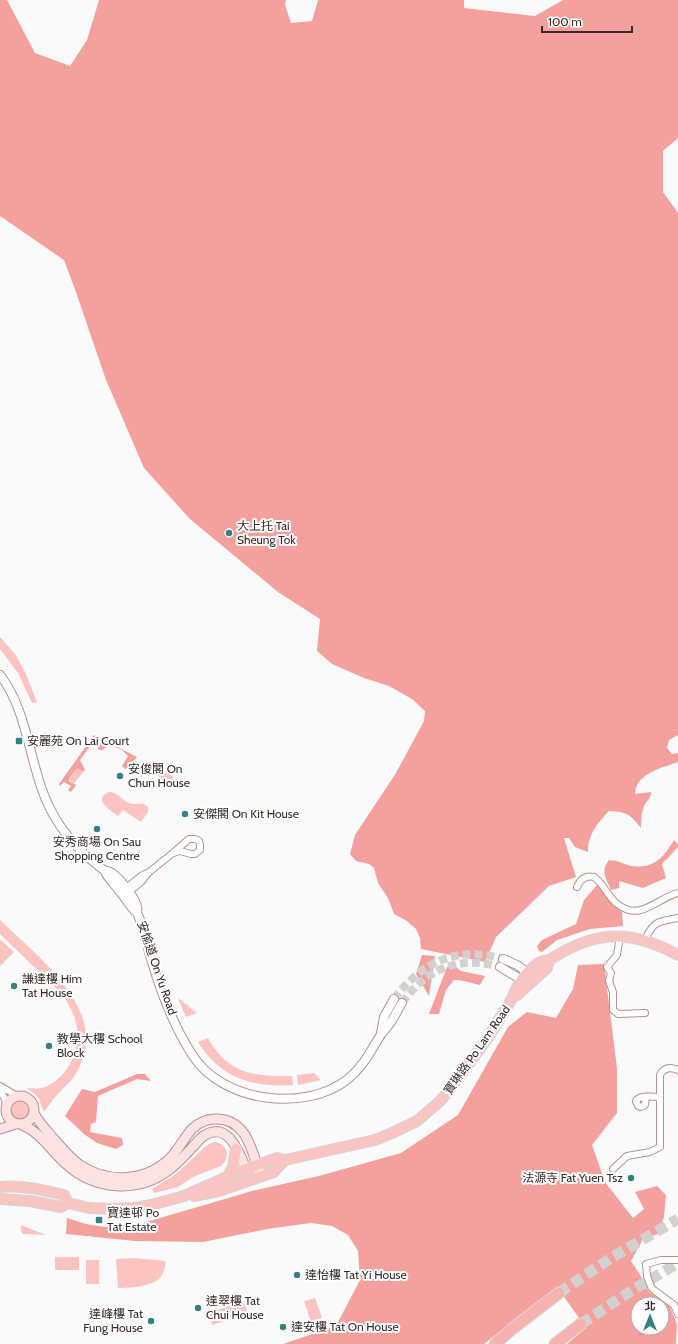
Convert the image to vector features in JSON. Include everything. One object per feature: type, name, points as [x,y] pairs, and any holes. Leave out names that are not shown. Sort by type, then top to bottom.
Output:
[{"type":"highway","points":[[495,1344],[512,1328],[559,1293]]},
{"type":"highway","points":[[555,1344],[581,1324]]},
{"type":"main road","name":"寶琳路 Po Lam Road","points":[[184,1196],[219,1191],[259,1170],[277,1158],[281,1164],[375,1140],[417,1121],[448,1092],[486,1039],[513,997],[514,990],[527,976],[561,952],[587,941],[608,936],[620,936]]},
{"type":"main road","points":[[620,936],[645,940],[678,955]]},
{"type":"main road","points":[[246,1169],[232,1140],[227,1135],[219,1132],[211,1133],[202,1137],[175,1165],[159,1177],[134,1185],[114,1186],[90,1180],[73,1170],[35,1131],[9,1119],[4,1112],[10,1100],[18,1096],[23,1096],[29,1100],[33,1106],[34,1113],[43,1126],[75,1161],[88,1170],[108,1177],[130,1178],[155,1169],[168,1160],[192,1129],[198,1124],[214,1119],[222,1119],[230,1121],[243,1131],[259,1170]]},
{"type":"main road","points":[[0,1129],[29,1121],[34,1113]]},
{"type":"main road","points":[[228,1176],[234,1163],[236,1149]]},
{"type":"main road","name":"寶琳路 Po Lam Road","points":[[0,1199],[30,1201],[61,1207],[68,1203],[100,1209],[134,1208],[151,1206],[184,1196],[246,1169],[259,1170]]},
{"type":"main road","name":"寶琳路 Po Lam Road","points":[[0,1187],[26,1187],[52,1192],[64,1195],[68,1203]]},
{"type":"street","name":"安愉道 On Yu Road","points":[[0,674],[16,703],[37,778],[50,810],[70,839],[104,870],[113,873],[125,892],[137,906],[137,913],[160,986],[188,1048],[205,1070],[228,1086],[245,1093],[274,1098],[297,1098],[326,1091],[341,1084],[360,1068],[380,1036],[384,1017],[398,1001]]},
{"type":"street","points":[[125,892],[141,876],[148,873],[187,841],[195,839],[199,841],[201,848],[196,854],[180,851],[173,853]]},
{"type":"street","points":[[187,841],[184,848],[187,853]]},
{"type":"street","points":[[577,887],[581,880],[589,876],[594,877],[616,903],[629,910],[635,911],[650,907],[678,893]]},
{"type":"street","points":[[645,940],[649,931],[655,924],[678,918]]},
{"type":"street","points":[[620,936],[617,955],[607,967],[611,973],[609,981],[613,992],[613,1010],[618,1014],[644,1013]]},
{"type":"street","points":[[501,963],[517,965],[527,976],[501,963]]},
{"type":"street","points":[[613,1169],[626,1156],[650,1152],[660,1147],[660,1079],[662,1071],[670,1068],[678,1070]]},
{"type":"street","points":[[0,1086],[18,1096]]},
{"type":"street","points":[[0,1090],[5,1099],[4,1112]]},
{"type":"street","points":[[646,1097],[660,1097]]},
{"type":"street","points":[[678,1260],[662,1260],[646,1264],[646,1276],[651,1287],[674,1305],[678,1314]]},
{"type":"shaded area","points":[[0,0],[7,0],[35,53],[70,66],[87,40],[99,0],[286,0],[285,5],[291,23],[312,21],[318,0],[464,0],[464,8],[535,16],[563,0],[678,0],[678,138],[663,151],[663,192],[678,213],[678,735],[669,740],[667,748],[672,754],[678,753],[678,762],[651,772],[640,781],[636,787],[635,794],[651,792],[643,810],[641,828],[628,815],[620,812],[609,811],[591,835],[588,852],[575,847],[569,838],[564,838],[576,877],[549,886],[496,937],[485,962],[421,949],[420,938],[416,929],[407,921],[394,914],[388,898],[378,883],[374,868],[369,864],[356,861],[350,854],[355,835],[396,773],[424,721],[425,711],[412,699],[389,686],[364,678],[332,664],[317,651],[320,619],[278,592],[190,519],[144,468],[106,380],[64,260],[0,216]]},
{"type":"shaded area","points":[[0,637],[15,654],[25,672],[37,702],[32,703],[18,673],[0,649]]},
{"type":"shaded area","points":[[94,735],[137,757],[129,767],[125,769],[122,766],[128,756],[122,750],[109,744],[103,750],[98,749],[98,747],[94,744],[91,745],[80,760],[85,770],[83,771],[77,768],[69,778],[69,781],[76,785],[71,792],[68,790],[71,786],[64,782],[60,786],[59,784]]},
{"type":"shaded area","points":[[134,760],[147,769],[142,777],[129,767]]},
{"type":"shaded area","points":[[146,763],[174,777],[169,783],[144,766]]},
{"type":"shaded area","points":[[77,767],[84,771],[74,784],[69,779]]},
{"type":"shaded area","points":[[109,792],[115,793],[126,802],[146,805],[148,807],[148,812],[141,822],[123,810],[118,816],[107,808],[102,802],[102,798]]},
{"type":"shaded area","points":[[674,840],[678,844],[678,847],[662,864],[666,878],[643,888],[619,881],[619,888],[611,890],[604,871],[609,860],[631,866],[646,866],[662,857]]},
{"type":"shaded area","points":[[597,885],[622,912],[623,926],[590,929],[557,940],[542,952],[539,951],[537,946],[542,940],[576,924],[584,900]]},
{"type":"shaded area","points":[[0,920],[47,965],[62,983],[75,1001],[83,1021],[86,1041],[80,1067],[44,1112],[38,1097],[27,1088],[42,1088],[51,1084],[58,1079],[70,1064],[76,1047],[77,1029],[75,1020],[63,995],[0,934]]},
{"type":"shaded area","points":[[1,940],[14,952],[0,966],[0,941]]},
{"type":"shaded area","points":[[422,955],[435,956],[429,996],[416,974]]},
{"type":"shaded area","points":[[604,964],[617,1068],[617,1113],[592,1145],[605,1182],[633,1218],[644,1209],[635,1192],[657,1186],[666,1195],[664,1217],[658,1234],[643,1239],[631,1261],[647,1289],[655,1296],[630,1296],[630,1336],[670,1336],[670,1307],[677,1324],[676,1344],[567,1344],[586,1328],[557,1287],[484,1344],[283,1344],[336,1326],[360,1280],[358,1251],[348,1235],[332,1226],[311,1223],[267,1229],[203,1242],[135,1241],[66,1234],[67,1218],[86,1224],[105,1227],[136,1225],[252,1191],[319,1176],[401,1153],[458,1115],[508,1027],[527,1012],[556,1018],[573,989],[578,965]]},
{"type":"shaded area","points":[[455,966],[461,971],[485,976],[480,985],[454,980],[446,990],[439,1014],[429,1014],[447,967]]},
{"type":"shaded area","points":[[178,998],[197,1013],[186,1017]]},
{"type":"shaded area","points":[[208,1038],[224,1059],[234,1066],[254,1074],[266,1076],[292,1076],[293,1085],[264,1085],[239,1078],[227,1072],[216,1064],[198,1042]]},
{"type":"shaded area","points":[[314,1073],[321,1080],[298,1085],[297,1075]]},
{"type":"shaded area","points":[[137,1074],[145,1074],[151,1081],[137,1079],[98,1096],[96,1122],[91,1124],[90,1132],[122,1138],[123,1145],[116,1149],[97,1143],[84,1134],[65,1116],[82,1089],[95,1092]]},
{"type":"shaded area","points":[[20,1099],[28,1102],[31,1110],[28,1118],[20,1121],[12,1118],[9,1110],[12,1102]]},
{"type":"shaded area","points":[[213,1142],[222,1144],[225,1147],[227,1154],[221,1166],[193,1177],[178,1187],[154,1193],[152,1189],[176,1174],[206,1146]]},
{"type":"shaded area","points":[[21,1225],[46,1235],[23,1234],[21,1231]]},
{"type":"shaded area","points":[[55,1257],[79,1257],[79,1270],[55,1270]]},
{"type":"shaded area","points":[[134,1258],[166,1261],[165,1268],[160,1278],[156,1281],[146,1285],[118,1288],[116,1259]]},
{"type":"shaded area","points":[[86,1260],[99,1260],[99,1284],[86,1284]]},
{"type":"shaded area","points":[[315,1298],[322,1318],[311,1322],[304,1301]]},
{"type":"shaded area","points":[[243,1301],[248,1313],[212,1325],[209,1313]]},
{"type":"tunnel","points":[[394,999],[416,975],[428,966],[442,960],[471,954],[487,955],[503,959]]},
{"type":"tunnel","points":[[402,1003],[411,991],[422,981],[445,968],[457,964],[471,963],[500,967]]},
{"type":"tunnel","points":[[559,1293],[611,1258],[678,1219]]},
{"type":"tunnel","points":[[581,1324],[631,1291],[678,1263]]},
{"type":"place","name":"大上托 Tai Sheung Tok","points":[[229,533]]},
{"type":"place","name":"安麗苑 On Lai Court","points":[[19,741]]},
{"type":"place","name":"安俊閣 On Chun House","points":[[120,776]]},
{"type":"place","name":"安傑閣 On Kit House","points":[[185,814]]},
{"type":"place","name":"安秀商場 On Sau Shopping Centre","points":[[97,829]]},
{"type":"place","name":"謙達樓 Him Tat House","points":[[14,986]]},
{"type":"place","name":"教學大樓 School Block","points":[[49,1046]]},
{"type":"place","name":"法源寺 Fat Yuen Tsz","points":[[631,1178]]},
{"type":"place","name":"寶達邨 Po Tat Estate","points":[[99,1220]]},
{"type":"place","name":"達怡樓 Tat Yi House","points":[[297,1275]]},
{"type":"place","name":"達翠樓 Tat Chui House","points":[[198,1308]]},
{"type":"place","name":"達峰樓 Tat Fung House","points":[[151,1321]]},
{"type":"place","name":"達安樓 Tat On House","points":[[283,1327]]}]
